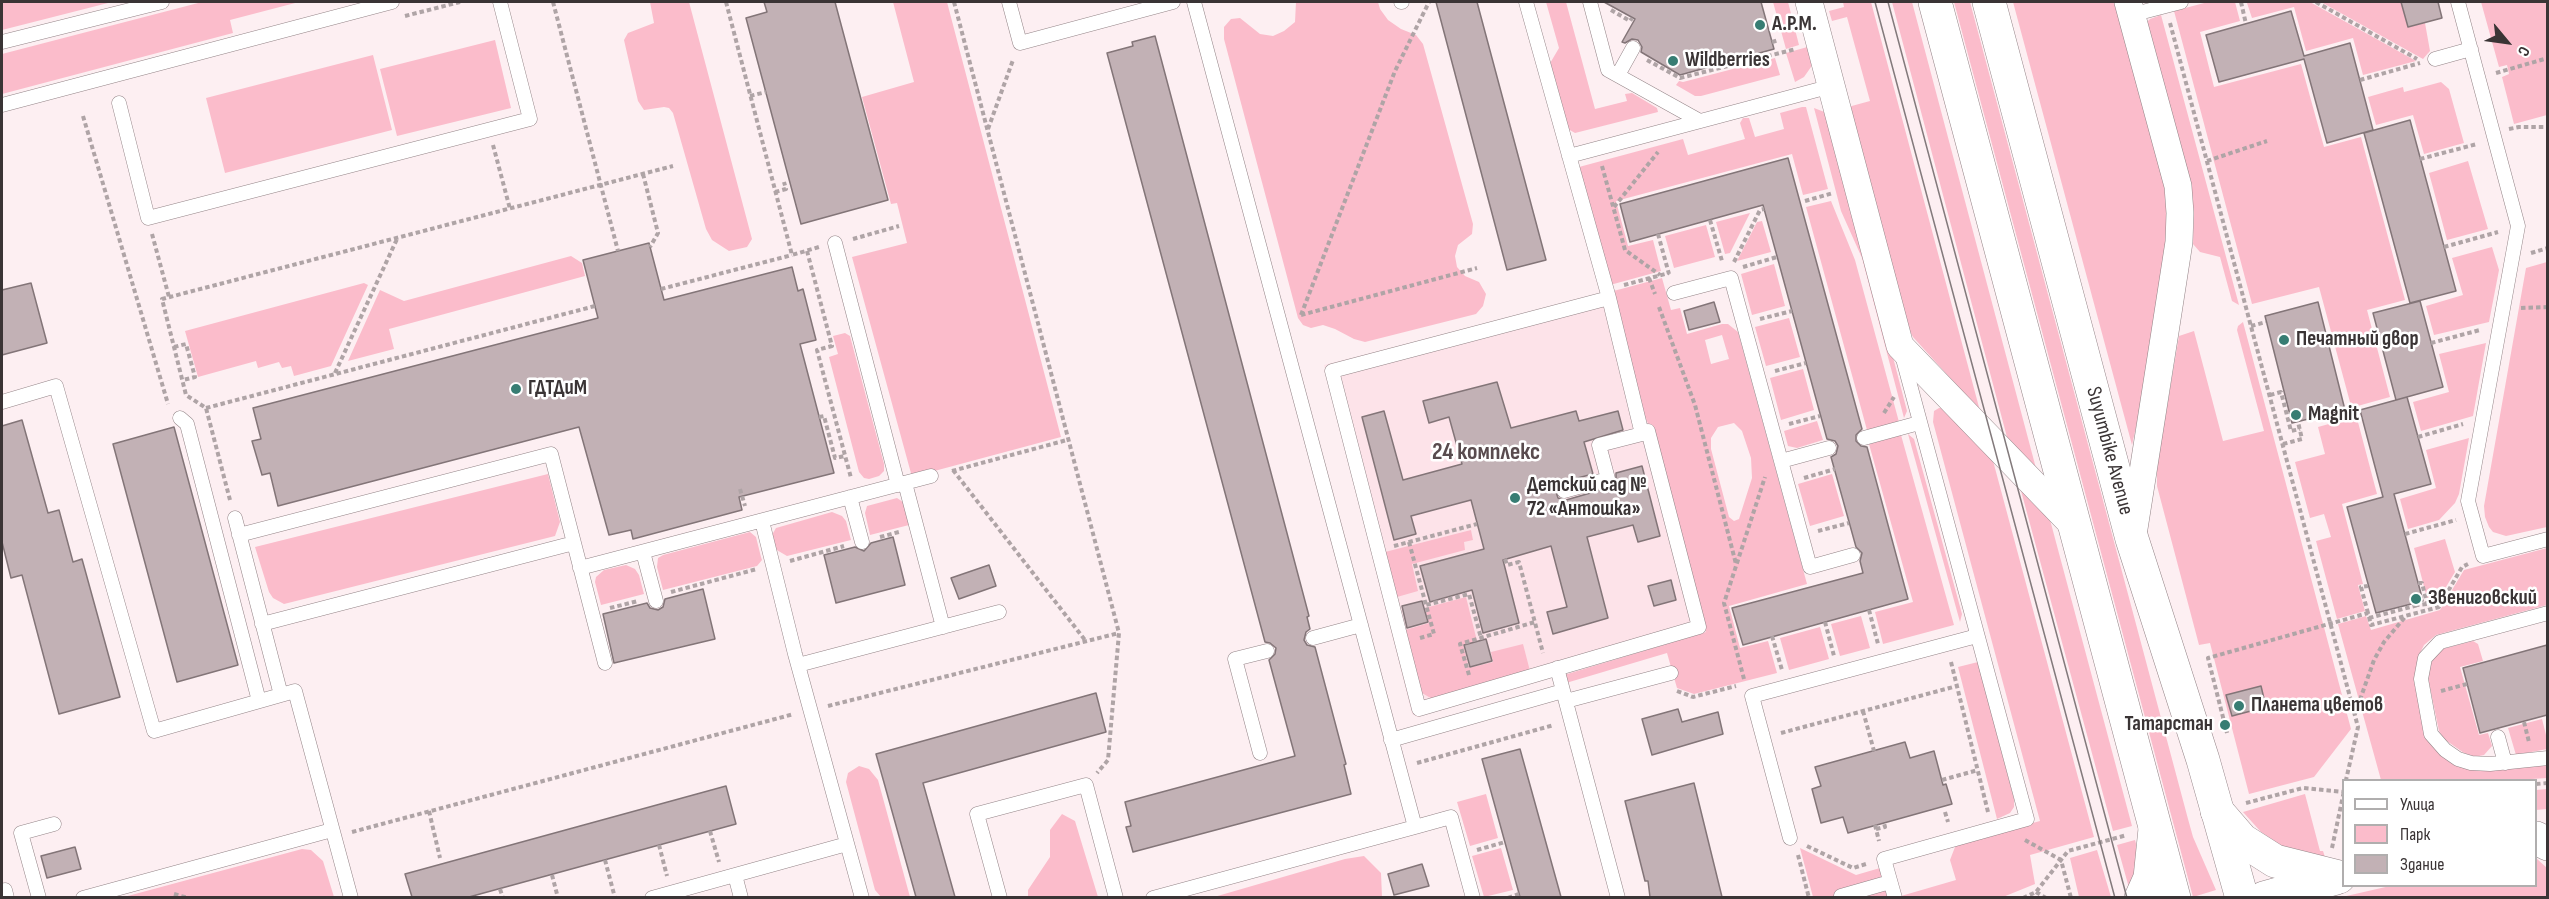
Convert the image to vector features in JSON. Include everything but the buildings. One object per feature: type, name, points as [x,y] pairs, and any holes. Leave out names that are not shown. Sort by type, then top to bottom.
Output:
[{"type":"main road","points":[[1935,2],[2076,528],[2145,830],[2150,878],[2140,897]]},
{"type":"main road","name":"Suyumbike Avenue","points":[[1989,2],[2132,539],[2229,808],[2242,897]]},
{"type":"main road","points":[[2229,808],[2242,840],[2275,861],[2338,867]]},
{"type":"main road","points":[[2145,830],[2174,897]]},
{"type":"main road","points":[[2264,897],[2338,867]]},
{"type":"street","points":[[1809,2],[1900,346],[2076,528]]},
{"type":"street","points":[[2130,8],[2178,186],[2180,213],[2179,242],[2132,539]]},
{"type":"lane","points":[[2,42],[146,3],[162,2]]},
{"type":"lane","points":[[2,105],[392,2]]},
{"type":"lane","points":[[118,103],[148,218],[530,119],[500,2]]},
{"type":"lane","points":[[1009,2],[1020,43],[1173,2]]},
{"type":"lane","points":[[1194,2],[1415,827]]},
{"type":"lane","points":[[1526,2],[1608,298],[1642,434]]},
{"type":"lane","points":[[1590,2],[1608,70],[1700,121]]},
{"type":"lane","points":[[2130,8],[2165,6],[2181,2]]},
{"type":"lane","points":[[2458,2],[2518,226],[2468,501],[2483,556],[2547,539]]},
{"type":"lane","points":[[2435,59],[2471,49]]},
{"type":"lane","points":[[1618,75],[1633,50]]},
{"type":"lane","points":[[1569,156],[1832,86]]},
{"type":"lane","points":[[835,243],[943,627]]},
{"type":"lane","points":[[1674,294],[1729,275],[1810,567],[1852,555]]},
{"type":"lane","points":[[1564,491],[1608,479],[1599,445],[1648,431],[1699,627],[1419,709],[1332,370],[1608,298]]},
{"type":"lane","points":[[1894,897],[1884,859],[2027,819],[1900,346]]},
{"type":"lane","points":[[2,402],[56,386],[154,731],[295,691],[351,897]]},
{"type":"lane","points":[[180,418],[187,424],[259,701]]},
{"type":"lane","points":[[1864,438],[1919,423]]},
{"type":"lane","points":[[1779,455],[1829,448]]},
{"type":"lane","points":[[239,535],[551,454],[605,663]]},
{"type":"lane","points":[[580,568],[931,476]]},
{"type":"lane","points":[[853,497],[862,542]]},
{"type":"lane","points":[[235,518],[281,695]]},
{"type":"lane","points":[[762,520],[798,665],[862,897]]},
{"type":"lane","points":[[262,624],[574,543]]},
{"type":"lane","points":[[644,552],[656,601]]},
{"type":"lane","points":[[798,665],[999,612]]},
{"type":"lane","points":[[2547,613],[2440,642],[2425,658],[2421,679],[2431,734],[2445,750],[2458,759],[2470,763],[2505,763],[2547,758]]},
{"type":"lane","points":[[1313,638],[1361,625]]},
{"type":"lane","points":[[1792,839],[1752,696],[1977,636]]},
{"type":"lane","points":[[1260,753],[1235,659],[1267,651]]},
{"type":"lane","points":[[1553,670],[1565,696],[1618,897]]},
{"type":"lane","points":[[1392,740],[1565,696],[1671,673]]},
{"type":"lane","points":[[2498,736],[2505,763]]},
{"type":"lane","points":[[1000,897],[977,814],[1086,785],[1116,897]]},
{"type":"lane","points":[[1153,897],[1452,817],[1473,897]]},
{"type":"lane","points":[[39,897],[21,833],[54,824]]},
{"type":"lane","points":[[83,897],[333,833]]},
{"type":"lane","points":[[652,897],[847,844]]},
{"type":"lane","points":[[729,876],[741,897]]},
{"type":"lane","points":[[1841,896],[1890,882]]},
{"type":"path","points":[[553,2],[618,251]]},
{"type":"path","points":[[726,2],[792,255]]},
{"type":"path","points":[[954,2],[1119,633],[1108,760],[1086,785]]},
{"type":"path","points":[[1429,2],[1395,71],[1301,315],[1477,268]]},
{"type":"path","points":[[1608,2],[1612,18]]},
{"type":"path","points":[[2241,2],[2246,24]]},
{"type":"path","points":[[2316,2],[2423,62],[2360,80]]},
{"type":"path","points":[[2165,6],[2358,727],[2346,779]]},
{"type":"path","points":[[1610,9],[1630,21],[1632,18]]},
{"type":"path","points":[[1772,42],[1779,40]]},
{"type":"path","points":[[1633,50],[1680,78],[1820,42]]},
{"type":"path","points":[[988,131],[1020,43]]},
{"type":"path","points":[[2478,78],[2547,58]]},
{"type":"path","points":[[750,96],[766,92]]},
{"type":"path","points":[[83,116],[170,410],[180,418]]},
{"type":"path","points":[[1613,207],[1679,126]]},
{"type":"path","points":[[2515,128],[2547,127]]},
{"type":"path","points":[[2420,159],[2495,139]]},
{"type":"path","points":[[2207,161],[2267,141]]},
{"type":"path","points":[[494,147],[510,208]]},
{"type":"path","points":[[1597,148],[1625,250],[1660,275]]},
{"type":"path","points":[[235,518],[206,408],[186,395],[162,299],[673,166]]},
{"type":"path","points":[[643,174],[658,233],[650,247]]},
{"type":"path","points":[[775,192],[786,189],[784,182]]},
{"type":"path","points":[[1805,201],[1833,193]]},
{"type":"path","points":[[1729,275],[1760,210],[1764,209]]},
{"type":"path","points":[[1710,220],[1729,275]]},
{"type":"path","points":[[661,289],[899,226]]},
{"type":"path","points":[[2444,247],[2518,226]]},
{"type":"path","points":[[152,234],[169,297]]},
{"type":"path","points":[[1658,234],[1674,294]]},
{"type":"path","points":[[334,374],[398,238]]},
{"type":"path","points":[[807,251],[832,346],[818,350],[853,497]]},
{"type":"path","points":[[1729,275],[1777,257]]},
{"type":"path","points":[[1642,280],[1669,273]]},
{"type":"path","points":[[1649,278],[1695,405],[1736,564]]},
{"type":"path","points":[[206,408],[595,306]]},
{"type":"path","points":[[2531,308],[2547,307]]},
{"type":"path","points":[[1744,324],[1792,311]]},
{"type":"path","points":[[2252,326],[2266,322]]},
{"type":"path","points":[[2431,343],[2500,324]]},
{"type":"path","points":[[174,347],[186,344],[195,377],[183,380]]},
{"type":"path","points":[[1758,376],[1806,363]]},
{"type":"path","points":[[2270,395],[2281,392],[2291,431],[2300,429]]},
{"type":"path","points":[[819,417],[824,416],[828,443],[835,459],[845,456]]},
{"type":"path","points":[[1773,429],[1820,416]]},
{"type":"path","points":[[2418,437],[2483,418]]},
{"type":"path","points":[[2283,444],[2302,439],[2298,422]]},
{"type":"path","points":[[931,476],[1067,440]]},
{"type":"path","points":[[1745,683],[1724,603],[1762,483],[1779,455]]},
{"type":"path","points":[[1787,482],[1835,469]]},
{"type":"path","points":[[954,470],[1086,641]]},
{"type":"path","points":[[740,489],[744,504]]},
{"type":"path","points":[[2405,534],[2472,516]]},
{"type":"path","points":[[1802,536],[1850,523]]},
{"type":"path","points":[[1378,550],[1477,524]]},
{"type":"path","points":[[1402,643],[1434,634],[1409,542]]},
{"type":"path","points":[[2368,586],[2361,588],[2371,625],[2439,607],[2462,567],[2483,556]]},
{"type":"path","points":[[1505,559],[1507,565],[1519,562],[1535,622],[1553,670]]},
{"type":"path","points":[[2418,584],[2422,583],[2429,609]]},
{"type":"path","points":[[1426,605],[1469,594],[1480,638]]},
{"type":"path","points":[[2228,737],[2208,658],[2330,623],[2427,603]]},
{"type":"path","points":[[1869,610],[1882,661]]},
{"type":"path","points":[[2354,715],[2374,660],[2384,642],[2407,615]]},
{"type":"path","points":[[1474,693],[1460,644],[1535,622]]},
{"type":"path","points":[[1825,622],[1839,673]]},
{"type":"path","points":[[333,833],[429,812],[810,710],[1119,633]]},
{"type":"path","points":[[1772,636],[1786,687]]},
{"type":"path","points":[[1947,644],[1997,846],[2024,839],[2061,860],[2071,897]]},
{"type":"path","points":[[2423,696],[2467,684]]},
{"type":"path","points":[[1666,694],[1677,691],[1693,697],[1735,686]]},
{"type":"path","points":[[1762,738],[1957,686]]},
{"type":"path","points":[[1863,711],[1874,751]]},
{"type":"path","points":[[1399,768],[1571,721]]},
{"type":"path","points":[[1942,780],[1978,770]]},
{"type":"path","points":[[2229,808],[2303,788],[2342,792]]},
{"type":"path","points":[[2338,867],[2342,807]]},
{"type":"path","points":[[429,812],[440,858]]},
{"type":"path","points":[[1945,812],[1947,821]]},
{"type":"path","points":[[1876,829],[1885,827],[1884,823]]},
{"type":"path","points":[[2023,897],[2036,892],[2068,851],[2145,830]]},
{"type":"path","points":[[710,831],[729,876]]},
{"type":"path","points":[[1792,839],[1853,868],[1884,859]]},
{"type":"path","points":[[1792,839],[1809,897]]},
{"type":"path","points":[[1461,854],[1505,842]]},
{"type":"path","points":[[659,845],[672,892]]},
{"type":"path","points":[[605,860],[615,897]]},
{"type":"path","points":[[552,874],[558,897]]},
{"type":"path","points":[[500,889],[503,897]]},
{"type":"path","points":[[2036,892],[2046,897]]},
{"type":"path","points":[[1508,897],[1519,894]]},
{"type":"shaded area","name":"Детский сад № 72 «Антошка»","points":[[1620,289],[1707,632],[1417,717],[1412,714],[1324,365]]},
{"type":"green space","points":[[2,2],[112,2],[2,30]]},
{"type":"green space","points":[[202,2],[299,2],[230,20],[233,33],[2,94],[2,54]]},
{"type":"green space","points":[[650,2],[689,2],[752,239],[747,247],[729,251],[712,240],[706,229],[673,113],[669,108],[664,107],[644,110],[638,101],[624,40],[628,33],[654,23]]},
{"type":"green space","points":[[893,2],[947,2],[1061,437],[912,477],[852,257],[907,243],[897,203],[891,204],[862,97],[914,82]]},
{"type":"green space","points":[[1296,2],[1378,2],[1388,20],[1416,35],[1423,44],[1473,224],[1472,234],[1458,245],[1455,256],[1457,267],[1465,276],[1479,282],[1486,294],[1483,306],[1476,314],[1365,342],[1323,325],[1311,328],[1303,325],[1298,318],[1224,39],[1224,27],[1231,19],[1240,18],[1260,34],[1273,36],[1284,31],[1295,22]]},
{"type":"green space","points":[[1546,2],[1566,2],[1595,109],[1627,101],[1625,94],[1632,93],[1657,108],[1658,112],[1575,133],[1568,129],[1549,65],[1559,48]]},
{"type":"green space","points":[[1773,2],[1788,2],[1799,45],[1786,49]]},
{"type":"green space","points":[[1843,2],[1871,2],[1980,411],[1913,337],[1908,328],[1848,107],[1870,101],[1847,17],[1832,21],[1829,11],[1844,7]]},
{"type":"green space","points":[[1892,2],[1912,2],[2037,472],[2008,441]]},
{"type":"green space","points":[[1954,2],[1970,2],[2188,819],[2193,837],[2216,890],[2193,897]]},
{"type":"green space","points":[[2013,2],[2118,2],[2171,213],[2156,338],[2132,445]]},
{"type":"green space","points":[[2208,2],[2235,2],[2240,21],[2200,32],[2214,87],[2301,64],[2324,147],[2361,137],[2405,300],[2367,310],[2390,397],[2354,407],[2377,494],[2342,504],[2363,584],[2358,585],[2365,611],[2337,619],[2316,541],[2331,537],[2324,514],[2310,518],[2295,462],[2325,454],[2318,427],[2354,417],[2319,287],[2252,304],[2174,11]]},
{"type":"green space","points":[[2310,2],[2416,61],[2363,75],[2353,38],[2306,51],[2294,7],[2252,18],[2247,3]]},
{"type":"green space","points":[[2321,2],[2403,2],[2408,27],[2425,23],[2430,51],[2423,59]]},
{"type":"green space","points":[[2481,2],[2547,2],[2547,115],[2514,124],[2502,77],[2509,74],[2507,65],[2499,67]]},
{"type":"green space","points":[[2161,15],[2239,305],[2232,301],[2220,257],[2200,252],[2193,244],[2194,212],[2189,182],[2146,23]]},
{"type":"green space","points":[[495,40],[511,108],[397,136],[380,69]]},
{"type":"green space","points":[[1811,46],[1813,61],[1811,67],[1804,77],[1795,82],[1786,53]]},
{"type":"green space","points":[[373,55],[392,130],[225,173],[206,98]]},
{"type":"green space","points":[[1775,58],[1780,75],[1701,96],[1695,96],[1676,85],[1679,81],[1683,82]]},
{"type":"green space","points":[[2441,82],[2449,89],[2464,143],[2424,154],[2413,115],[2376,125],[2368,97],[2403,87],[2404,92]]},
{"type":"green space","points":[[1806,107],[1828,189],[1803,195],[1792,154],[1616,201],[1628,246],[1653,240],[1661,271],[1610,285],[1579,167],[1683,139],[1688,155],[1745,139],[1740,123],[1743,118],[1749,118],[1755,137],[1784,129],[1780,113]]},
{"type":"green space","points":[[1814,108],[1827,113],[1831,119],[1907,411],[1904,418],[1862,258],[1841,211]]},
{"type":"green space","points":[[2468,161],[2488,229],[2447,240],[2429,173]]},
{"type":"green space","points":[[1831,201],[1855,260],[1899,422],[1867,430],[1806,207]]},
{"type":"green space","points":[[1750,213],[1730,253],[1725,254],[1716,222]]},
{"type":"green space","points":[[1762,221],[1771,252],[1737,261],[1757,222]]},
{"type":"green space","points":[[1706,225],[1715,257],[1674,268],[1665,236]]},
{"type":"green space","points":[[2492,247],[2499,270],[2489,322],[2434,335],[2426,306],[2463,295],[2452,258]]},
{"type":"green space","points":[[571,256],[582,263],[585,276],[389,329],[394,349],[348,361],[380,290],[404,301]]},
{"type":"green space","points":[[2547,262],[2547,527],[2506,536],[2493,532],[2489,527],[2484,506],[2526,268]]},
{"type":"green space","points":[[1774,264],[1785,306],[1752,315],[1741,274]]},
{"type":"green space","points":[[1662,278],[1671,310],[1680,308],[1687,334],[1722,324],[1728,324],[1738,332],[1807,584],[1729,606],[1740,648],[1768,641],[1777,673],[1694,694],[1677,688],[1667,653],[1566,683],[1564,675],[1706,632],[1656,438],[1641,410],[1610,292]],"holes":[[[1722,335],[1729,359],[1711,364],[1705,340]],[[1734,423],[1742,431],[1751,458],[1752,478],[1739,519],[1734,521],[1729,517],[1711,449],[1711,438],[1718,427]]]},
{"type":"green space","points":[[364,283],[368,285],[331,366],[294,376],[291,366],[282,368],[279,362],[258,368],[256,361],[198,377],[185,331]]},
{"type":"green space","points":[[1789,318],[1800,357],[1766,366],[1755,327]]},
{"type":"green space","points":[[2243,322],[2351,729],[2314,777],[2249,794],[2210,643],[2199,645],[2157,486],[2157,465],[2179,336],[2194,331],[2223,441],[2264,431],[2237,330]]},
{"type":"green space","points":[[845,333],[850,336],[884,464],[884,471],[879,476],[869,479],[864,478],[859,472],[829,357],[838,354],[833,336]]},
{"type":"green space","points":[[2486,343],[2473,416],[2421,431],[2413,402],[2449,392],[2439,354]]},
{"type":"green space","points":[[1803,369],[1814,410],[1781,420],[1770,378]]},
{"type":"green space","points":[[1944,408],[1992,457],[2094,837],[2030,855],[2035,884],[2003,897],[1902,898],[1901,896],[1956,880],[1950,860],[1955,847],[1961,843],[2040,821],[1933,422],[1934,411]]},
{"type":"green space","points":[[1817,421],[1823,440],[1797,448],[1788,446],[1784,431]]},
{"type":"green space","points":[[1908,434],[1914,439],[1962,614],[1960,622]]},
{"type":"green space","points":[[1901,435],[1954,625],[1883,644],[1875,612],[1913,602],[1869,444]]},
{"type":"green space","points":[[2469,438],[2459,494],[2455,503],[2439,520],[2408,529],[2400,499],[2436,488],[2426,450]]},
{"type":"green space","points":[[548,474],[560,522],[555,536],[284,604],[273,598],[269,592],[255,547]]},
{"type":"green space","points":[[1832,474],[1844,516],[1810,526],[1798,484]]},
{"type":"green space","points":[[2020,487],[2049,516],[2132,826],[2113,831]]},
{"type":"green space","points":[[897,498],[903,502],[909,525],[870,535],[865,513],[867,506]]},
{"type":"green space","points":[[832,512],[842,516],[846,521],[851,540],[787,556],[775,549],[772,535],[776,528]]},
{"type":"green space","points":[[1471,530],[1473,540],[1464,542],[1465,550],[1412,564],[1418,591],[1397,597],[1385,552]]},
{"type":"green space","points":[[750,532],[756,537],[762,560],[757,566],[663,590],[657,567],[658,558]]},
{"type":"green space","points":[[2445,539],[2455,572],[2443,592],[2433,595],[2434,600],[2428,602],[2414,548]]},
{"type":"green space","points":[[2547,548],[2547,605],[2436,635],[2424,645],[2419,655],[2414,679],[2425,737],[2441,756],[2456,765],[2547,764],[2547,778],[2381,779],[2338,624],[2366,616],[2371,630],[2440,610],[2464,570]]},
{"type":"green space","points":[[626,565],[635,569],[639,575],[644,594],[601,605],[595,582],[596,577],[604,570]]},
{"type":"green space","points":[[1466,597],[1477,641],[1463,645],[1469,668],[1493,662],[1491,652],[1523,644],[1530,671],[1434,700],[1422,693],[1405,630],[1429,623],[1425,608]]},
{"type":"green space","points":[[1861,616],[1870,648],[1840,656],[1831,624]]},
{"type":"green space","points":[[1820,627],[1829,659],[1789,670],[1780,638]]},
{"type":"green space","points":[[2473,641],[2478,644],[2483,661],[2460,667],[2479,735],[2488,733],[2492,746],[2484,755],[2475,757],[2464,753],[2444,739],[2439,731],[2428,678],[2430,663],[2442,649]]},
{"type":"green space","points":[[1978,662],[2014,799],[2014,807],[2010,813],[1997,819],[1958,667]]},
{"type":"green space","points":[[2542,719],[2547,749],[2516,755],[2508,728]]},
{"type":"green space","points":[[859,766],[869,769],[878,780],[910,897],[881,897],[875,890],[846,782],[848,773]]},
{"type":"green space","points":[[2547,789],[2547,809],[2537,810],[2537,790]]},
{"type":"green space","points":[[1486,794],[1498,838],[1470,846],[1457,802]]},
{"type":"green space","points":[[2305,794],[2320,851],[2323,851],[2326,860],[2289,851],[2261,832],[2243,812]]},
{"type":"green space","points":[[1062,814],[1075,821],[1098,897],[1028,897],[1028,890],[1050,857],[1050,830]]},
{"type":"green space","points":[[2135,840],[2140,859],[2131,895],[2117,845]]},
{"type":"green space","points":[[1501,848],[1513,890],[1484,897],[1472,856]]},
{"type":"green space","points":[[1800,848],[1856,875],[1880,868],[1888,897],[1813,897]]},
{"type":"green space","points":[[302,849],[311,850],[323,861],[334,897],[124,897]]},
{"type":"green space","points":[[2097,850],[2111,897],[2079,897],[2070,858]]},
{"type":"green space","points":[[1364,856],[1381,873],[1382,897],[1214,897],[1345,859]]},
{"type":"green space","points":[[2537,859],[2547,868],[2547,897],[2342,897],[2386,887],[2537,887]]},
{"type":"tram line","points":[[1875,2],[2115,898]]},
{"type":"tram line","points":[[1888,2],[2127,898]]},
{"type":"place","name":"А.Р.М.","points":[[1760,25]]},
{"type":"place","name":"Wildberries","points":[[1673,61]]},
{"type":"place","name":"Печатный двор","points":[[2284,340]]},
{"type":"place","name":"ГДТДиМ","points":[[516,389]]},
{"type":"place","name":"Magnit","points":[[2296,415]]},
{"type":"place","name":"Детский сад № 72 «Антошка»","points":[[1515,498]]},
{"type":"place","name":"Звениговский","points":[[2416,599]]},
{"type":"place","name":"Планета цветов","points":[[2239,706]]},
{"type":"place","name":"Татарстан","points":[[2225,725]]},
{"type":"district","name":"24 комплекс","points":[[1486,453]]}]
